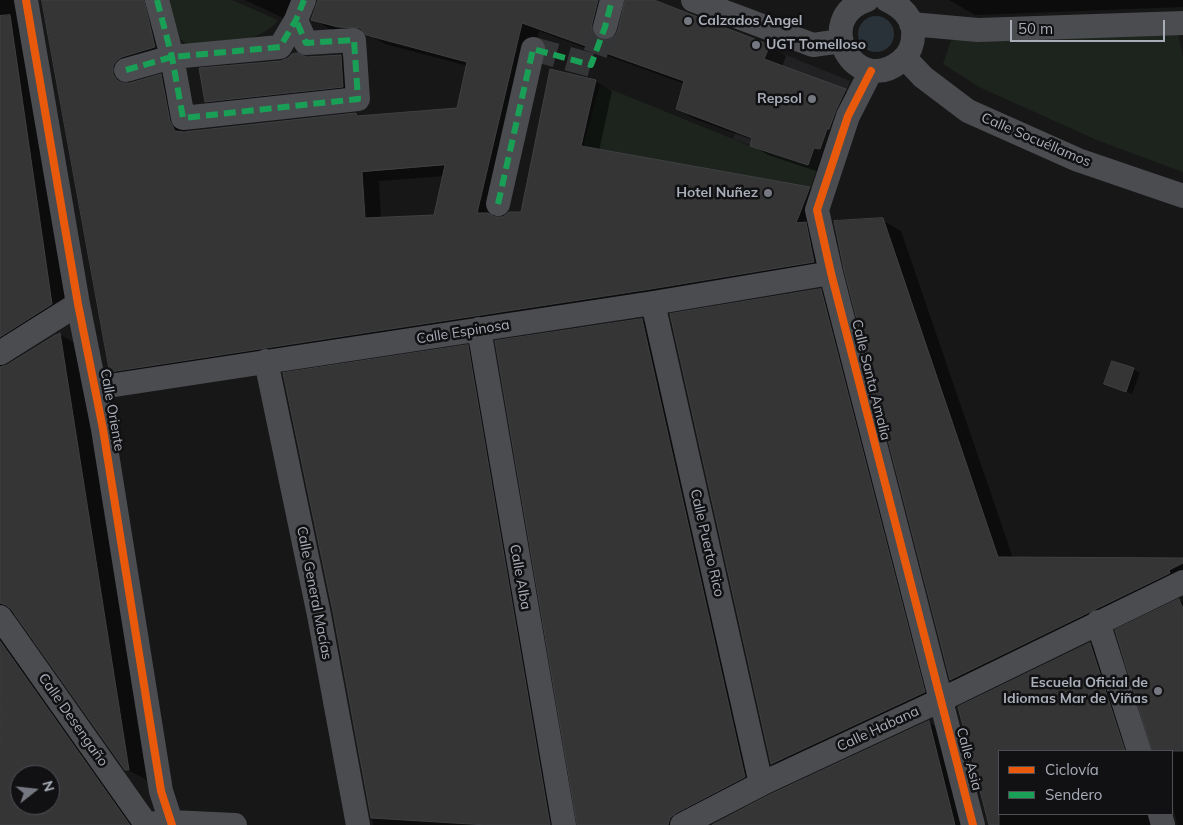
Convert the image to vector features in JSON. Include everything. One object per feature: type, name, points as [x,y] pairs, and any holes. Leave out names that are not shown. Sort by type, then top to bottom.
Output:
[{"type":"street","name":"Calle Oriente","points":[[26,0],[78,304],[105,438],[161,791],[172,824]]},
{"type":"street","points":[[157,0],[172,57],[183,118],[358,98],[354,40],[306,43],[300,10]]},
{"type":"street","points":[[605,27],[612,0]]},
{"type":"street","points":[[693,0],[813,45],[841,41]]},
{"type":"street","points":[[854,2],[844,18],[840,33],[841,41],[844,52],[851,61],[871,71],[884,71],[895,66],[922,41],[978,30],[1183,23]]},
{"type":"street","points":[[900,8],[978,30]]},
{"type":"street","points":[[900,8],[913,32],[908,53]]},
{"type":"street","points":[[126,70],[172,57],[280,47],[300,10]]},
{"type":"street","points":[[498,204],[533,49]]},
{"type":"street","name":"Calle Socuéllamos","points":[[908,53],[923,77],[968,111],[1078,160],[1183,196]]},
{"type":"street","name":"Calle Santa Amalia","points":[[871,71],[848,116],[817,210],[831,273],[941,700]]},
{"type":"street","name":"Calle Espinosa","points":[[95,388],[653,303],[831,273]]},
{"type":"street","name":"Calle Puerto Rico","points":[[653,303],[760,784]]},
{"type":"street","points":[[0,353],[78,304]]},
{"type":"street","name":"Calle Alba","points":[[479,329],[564,825]]},
{"type":"street","name":"Calle General Macías","points":[[266,361],[319,615],[358,825]]},
{"type":"street","name":"Calle Habana","points":[[682,825],[760,784],[941,700],[1183,582]]},
{"type":"street","name":"Calle Desengaño","points":[[0,617],[140,815]]},
{"type":"street","points":[[1098,622],[1139,750]]},
{"type":"street","name":"Calle Asia","points":[[941,700],[973,825]]},
{"type":"street","points":[[161,791],[140,815],[172,824],[235,825]]},
{"type":"shaded area","points":[[166,0],[232,0],[278,20],[262,33],[251,38],[227,44],[193,48],[180,39],[172,23]]},
{"type":"shaded area","points":[[876,16],[883,17],[889,21],[893,27],[893,41],[889,47],[883,51],[876,52],[869,51],[863,47],[859,41],[858,34],[859,27],[863,21],[869,17]]},
{"type":"shaded area","points":[[981,31],[1178,32],[1183,57],[1183,172],[1099,141],[981,88],[943,64],[951,41]]},
{"type":"shaded area","points":[[769,48],[850,81],[817,168],[733,139]]},
{"type":"shaded area","points":[[600,85],[750,146],[817,168],[811,187],[583,147]]},
{"type":"building","points":[[42,0],[144,0],[155,47],[117,60],[113,66],[113,74],[117,80],[123,83],[130,83],[161,74],[170,121],[175,131],[184,132],[356,113],[357,116],[457,108],[467,62],[366,35],[360,28],[338,27],[311,20],[318,0],[598,0],[592,30],[595,36],[602,40],[609,40],[615,36],[618,30],[625,0],[654,0],[770,45],[764,59],[846,89],[829,129],[827,129],[820,149],[814,148],[808,165],[750,146],[752,138],[676,109],[684,81],[522,23],[477,213],[488,213],[495,217],[503,217],[509,212],[521,212],[550,69],[596,80],[581,146],[810,187],[796,223],[806,222],[814,262],[651,289],[110,372]],"holes":[[[445,165],[434,215],[365,218],[362,172]]]},
{"type":"building","points":[[10,15],[52,304],[0,337],[0,16]]},
{"type":"building","points":[[297,53],[307,57],[341,55],[343,87],[205,102],[199,68],[281,61]]},
{"type":"building","points":[[883,218],[998,557],[1183,558],[1183,563],[1169,570],[1170,573],[950,680],[844,270],[834,221]]},
{"type":"building","points":[[821,289],[925,692],[771,764],[670,314]]},
{"type":"building","points":[[642,319],[745,777],[676,813],[670,818],[668,825],[577,825],[495,341]]},
{"type":"building","points":[[60,333],[129,770],[125,770],[11,609],[0,603],[0,367],[7,365]]},
{"type":"building","points":[[468,345],[550,825],[487,825],[371,818],[333,612],[283,373]]},
{"type":"building","points":[[1112,361],[1134,368],[1126,392],[1104,384]]},
{"type":"building","name":"Escuela Oficial de Idiomas Mar de Viñas","points":[[1179,599],[1183,609],[1183,751],[1152,750],[1115,630]]},
{"type":"building","points":[[0,641],[130,825],[0,825]]},
{"type":"building","points":[[1090,643],[1125,750],[998,750],[999,825],[989,825],[958,707]]},
{"type":"building","points":[[929,721],[955,825],[712,825],[767,796]]},
{"type":"tunnel","points":[[533,49],[591,65],[605,27]]},
{"type":"marked path","points":[[157,0],[172,57],[183,118],[358,99],[354,40],[306,43],[296,20]]},
{"type":"marked path","points":[[126,70],[172,57],[280,47],[296,20],[304,0]]},
{"type":"marked path","points":[[498,204],[533,49],[591,65],[605,27],[612,0]]},
{"type":"cycle path","points":[[26,0],[78,304],[103,429],[161,791],[172,825]]},
{"type":"cycle path","points":[[871,71],[848,116],[817,210],[831,273],[973,825]]},
{"type":"place","name":"Calzados Angel","points":[[688,21]]},
{"type":"place","name":"UGT Tomelloso","points":[[756,45]]},
{"type":"place","name":"Repsol","points":[[812,99]]},
{"type":"place","name":"Hotel Nuñez","points":[[768,193]]},
{"type":"place","name":"Escuela Oficial de Idiomas Mar de Viñas","points":[[1158,691]]}]
